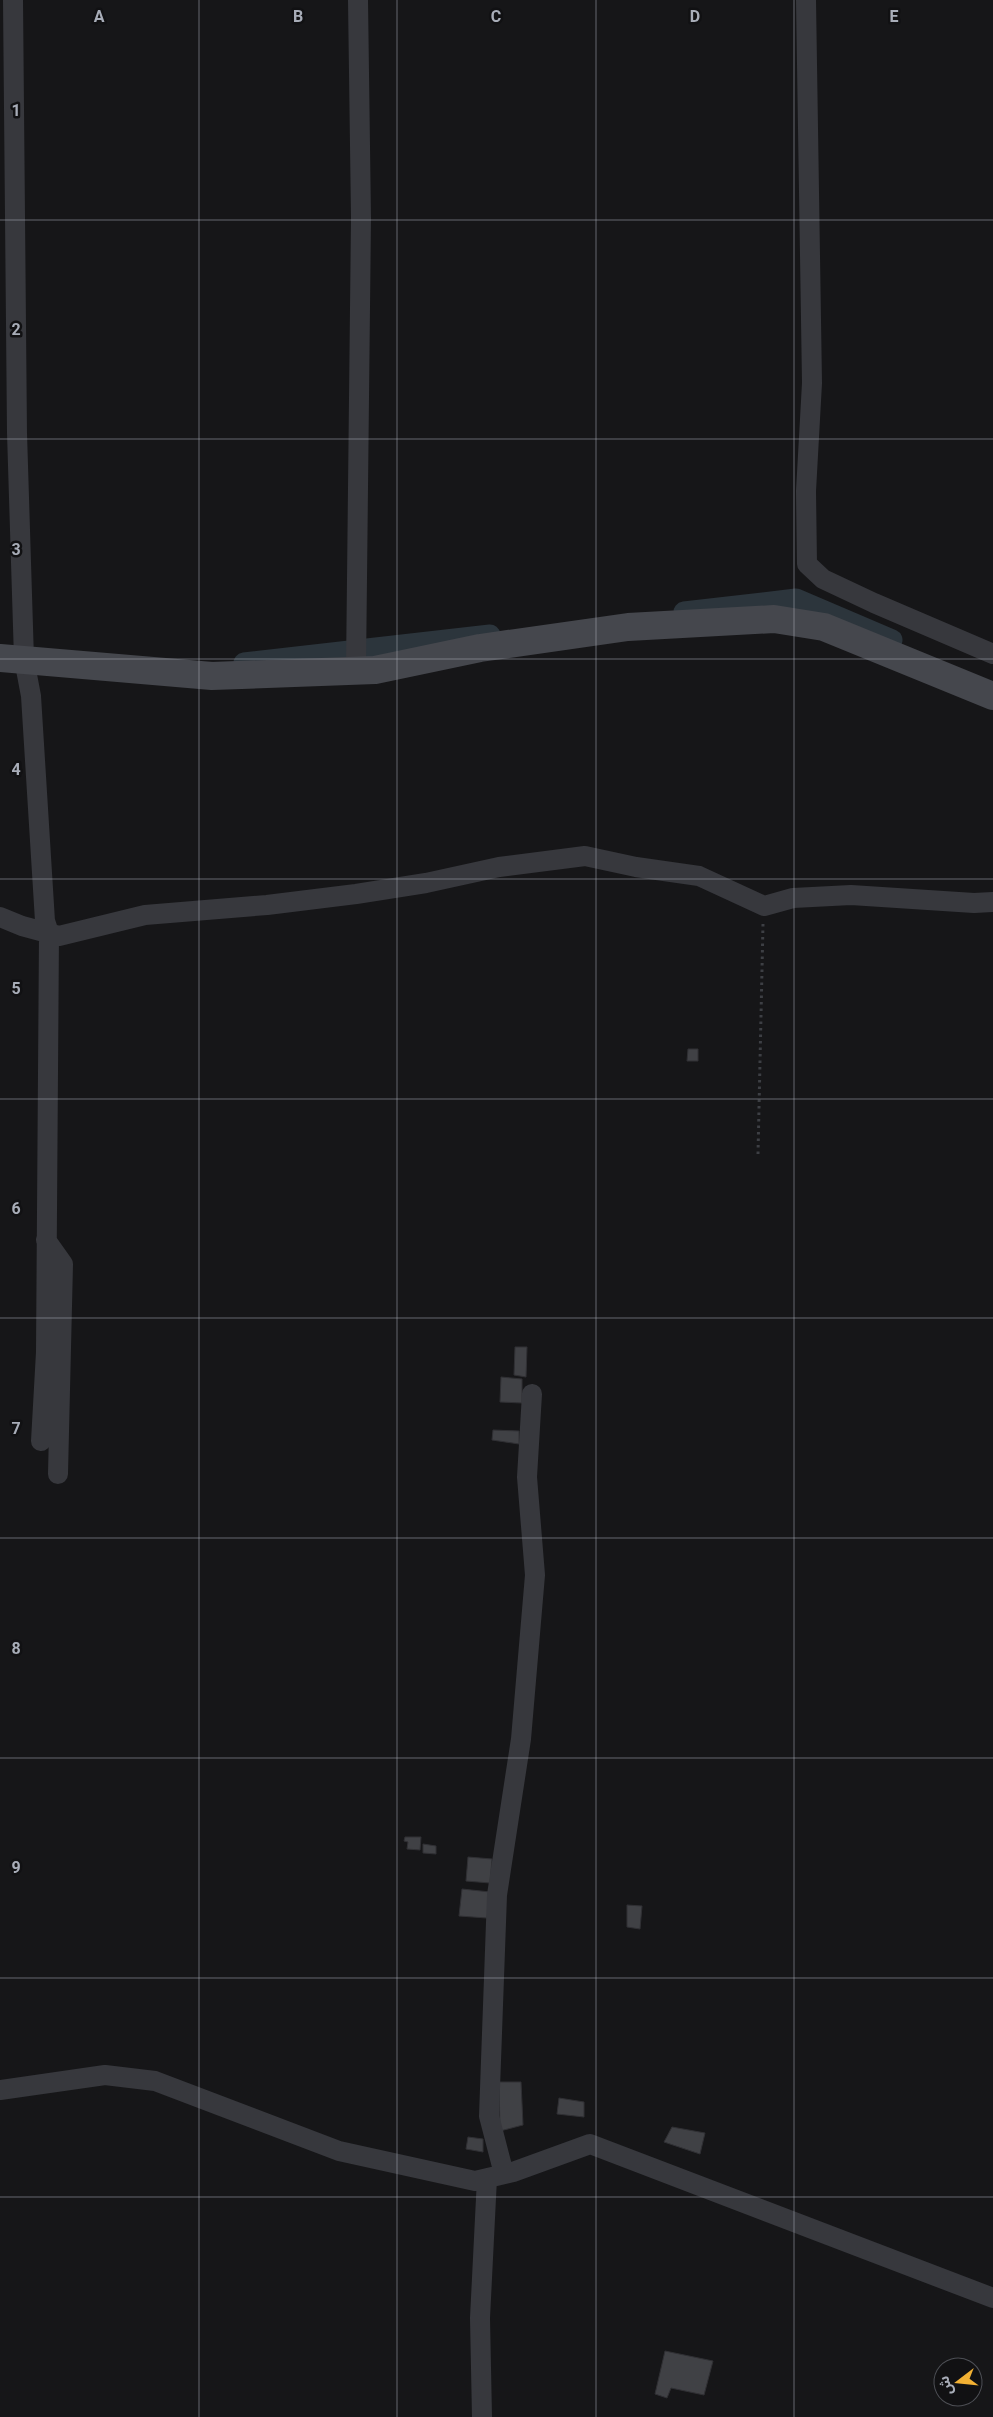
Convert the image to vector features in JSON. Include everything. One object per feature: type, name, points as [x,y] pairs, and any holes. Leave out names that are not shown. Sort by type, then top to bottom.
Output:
[{"type":"street","points":[[13,0],[17,433],[12,658],[31,696],[38,829],[45,921],[48,933],[46,1352],[41,1441]]},
{"type":"street","points":[[356,669],[361,228],[358,0]]},
{"type":"street","points":[[806,0],[812,383],[806,491],[807,564],[822,578],[874,603],[993,654]]},
{"type":"street","points":[[12,658],[212,676],[356,669],[375,670],[480,648],[628,627],[774,619],[824,627],[993,696]]},
{"type":"street","points":[[0,917],[22,926],[59,936],[146,915],[268,905],[356,894],[426,883],[499,867],[586,856],[636,867],[700,876],[764,906],[792,898],[851,894],[974,903],[993,902]]},
{"type":"street","points":[[46,1240],[63,1264],[58,1474]]},
{"type":"street","points":[[482,2417],[480,2318],[496,2176],[489,2116],[497,1895],[521,1739],[535,1575],[527,1477],[532,1394]]},
{"type":"street","points":[[0,2090],[105,2075],[154,2081],[339,2151],[475,2181],[496,2176],[590,2144],[993,2298]]},
{"type":"path","points":[[758,1154],[764,906]]},
{"type":"building","points":[[688,1049],[698,1049],[698,1061],[687,1061]]},
{"type":"building","points":[[515,1347],[527,1347],[526,1377],[514,1375]]},
{"type":"building","points":[[501,1377],[522,1379],[522,1403],[500,1402]]},
{"type":"building","points":[[493,1430],[519,1431],[519,1444],[492,1440]]},
{"type":"building","points":[[405,1837],[421,1837],[420,1850],[407,1849],[408,1842],[404,1841]]},
{"type":"building","points":[[423,1844],[436,1846],[436,1854],[423,1853]]},
{"type":"building","points":[[468,1857],[492,1859],[490,1883],[466,1881]]},
{"type":"building","points":[[462,1889],[490,1892],[487,1918],[459,1916]]},
{"type":"building","points":[[627,1905],[642,1906],[640,1929],[627,1927]]},
{"type":"building","points":[[499,2082],[521,2082],[523,2125],[500,2131]]},
{"type":"building","points":[[559,2098],[584,2102],[584,2117],[557,2114]]},
{"type":"building","points":[[672,2127],[705,2133],[700,2154],[664,2142]]},
{"type":"building","points":[[468,2137],[483,2139],[483,2152],[466,2149]]},
{"type":"building","points":[[665,2351],[713,2361],[704,2395],[671,2388],[667,2398],[655,2394]]},
{"type":"waterway","points":[[684,612],[796,599],[892,640]]},
{"type":"waterway","points":[[244,663],[490,635]]}]
